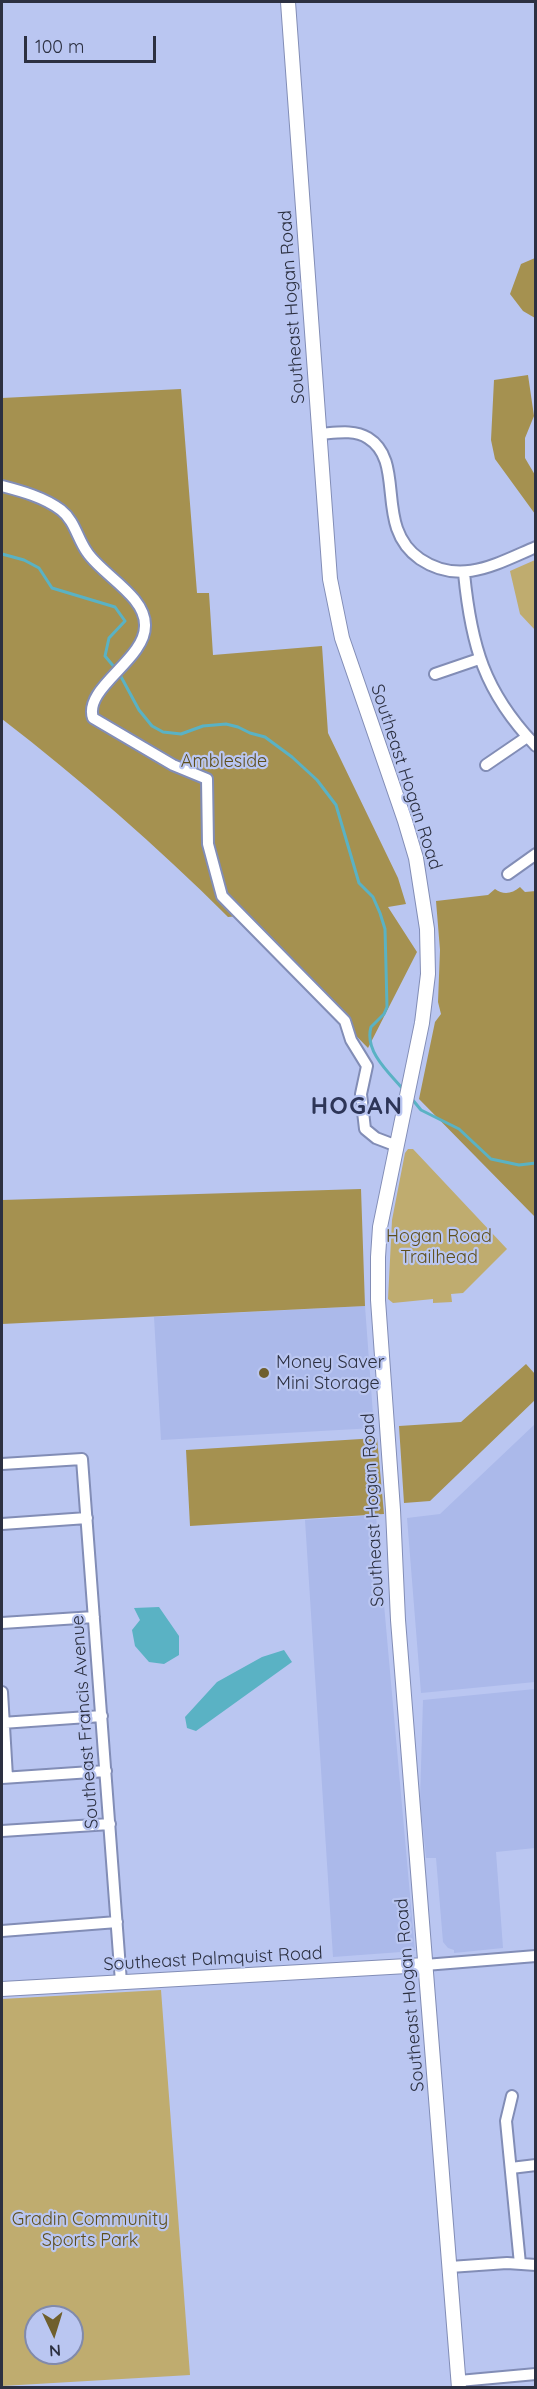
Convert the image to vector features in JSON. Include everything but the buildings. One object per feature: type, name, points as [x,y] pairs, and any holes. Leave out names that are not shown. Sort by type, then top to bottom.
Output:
[{"type":"main road","name":"Southeast Hogan Road","points":[[288,2],[328,552],[336,610],[352,670],[405,821],[419,873],[426,914],[428,956],[426,993],[411,1085],[380,1227],[377,1292],[394,1521],[398,1629],[459,2384]]},
{"type":"main road","name":"Southeast Palmquist Road","points":[[2,1989],[425,1965]]},
{"type":"street","points":[[319,434],[357,433],[376,443],[387,463],[394,521],[406,546],[428,564],[448,571],[464,573],[536,547]]},
{"type":"street","points":[[2,486],[27,493],[66,514],[87,552],[140,608],[144,618],[144,632],[138,646],[101,690],[91,708],[93,718],[173,765],[207,779],[208,844],[222,896],[345,1021],[351,1040],[367,1066],[361,1094],[365,1129],[376,1138],[397,1146]]},
{"type":"street","points":[[464,573],[470,628],[479,659],[493,689],[536,746]]},
{"type":"street","points":[[435,674],[479,659]]},
{"type":"street","points":[[486,765],[527,737]]},
{"type":"street","points":[[508,874],[536,854]]},
{"type":"street","name":"Southeast Francis Avenue","points":[[2,1464],[82,1459],[122,1982]]},
{"type":"street","points":[[2,1524],[87,1518]]},
{"type":"street","points":[[2,1623],[94,1617]]},
{"type":"street","points":[[2,1692],[4,1777],[106,1771]]},
{"type":"street","points":[[2,1723],[102,1716]]},
{"type":"street","points":[[2,1831],[110,1824]]},
{"type":"street","points":[[2,1931],[117,1922]]},
{"type":"street","points":[[425,1965],[536,1956]]},
{"type":"street","points":[[512,2096],[506,2121],[520,2264]]},
{"type":"street","points":[[511,2168],[536,2165]]},
{"type":"street","points":[[450,2267],[496,2263],[536,2265]]},
{"type":"street","points":[[459,2384],[536,2374]]},
{"type":"shaded area","name":"Money Saver Mini Storage","points":[[365,1306],[374,1428],[161,1440],[154,1317]]},
{"type":"shaded area","points":[[535,1424],[535,1682],[421,1693],[407,1518],[440,1514]]},
{"type":"shaded area","points":[[376,1515],[415,1951],[333,1957],[305,1520]]},
{"type":"shaded area","points":[[159,1607],[179,1636],[179,1655],[164,1664],[149,1662],[135,1646],[132,1630],[140,1620],[134,1608]]},
{"type":"shaded area","points":[[284,1650],[292,1662],[196,1731],[187,1728],[185,1717],[217,1682],[262,1657]]},
{"type":"shaded area","points":[[535,1689],[535,1848],[496,1852],[503,1948],[454,1953],[454,1950],[448,1948],[443,1942],[436,1858],[426,1858],[420,1801],[423,1700]]},
{"type":"green space","points":[[535,258],[535,318],[523,311],[510,294],[521,264]]},
{"type":"green space","points":[[528,375],[534,416],[525,438],[525,458],[535,475],[535,514],[495,459],[491,440],[494,380]]},
{"type":"green space","name":"Ambleside","points":[[181,389],[197,593],[209,593],[213,655],[322,646],[328,733],[398,878],[406,904],[388,907],[417,952],[368,1048],[239,916],[228,917],[118,814],[2,719],[2,398]]},
{"type":"green space","points":[[535,560],[535,630],[520,614],[510,571]]},
{"type":"green space","points":[[520,887],[525,892],[536,891],[535,1217],[419,1099],[435,1022],[441,1014],[438,1002],[440,950],[436,901],[488,895],[495,889],[508,893]]},
{"type":"green space","name":"Hogan Road Trailhead","points":[[408,1149],[413,1149],[507,1249],[463,1293],[451,1294],[452,1302],[433,1303],[433,1299],[393,1303],[388,1299],[392,1220],[405,1153]]},
{"type":"green space","points":[[361,1189],[365,1306],[2,1324],[2,1200]]},
{"type":"green space","points":[[526,1364],[535,1374],[535,1400],[430,1501],[404,1503],[399,1426],[461,1422]]},
{"type":"green space","points":[[377,1438],[384,1514],[190,1526],[186,1450]]},
{"type":"green space","name":"Gradin Community Sports Park","points":[[161,1990],[190,2375],[2,2386],[2,1999]]},
{"type":"waterway","points":[[2,554],[24,560],[39,568],[52,588],[115,607],[125,621],[109,638],[105,656],[115,668]]},
{"type":"waterway","points":[[119,673],[139,710],[152,726],[163,732],[181,734],[203,726],[226,724],[265,737],[317,780],[336,805],[359,883],[373,897],[385,929],[387,1007],[384,1014],[371,1027],[371,1045],[379,1061],[403,1089]]},
{"type":"waterway","points":[[412,1099],[421,1110],[459,1129],[491,1159],[519,1165],[536,1163]]},
{"type":"place","name":"Money Saver Mini Storage","points":[[264,1373]]},
{"type":"district","name":"HOGAN","points":[[357,1107]]}]
